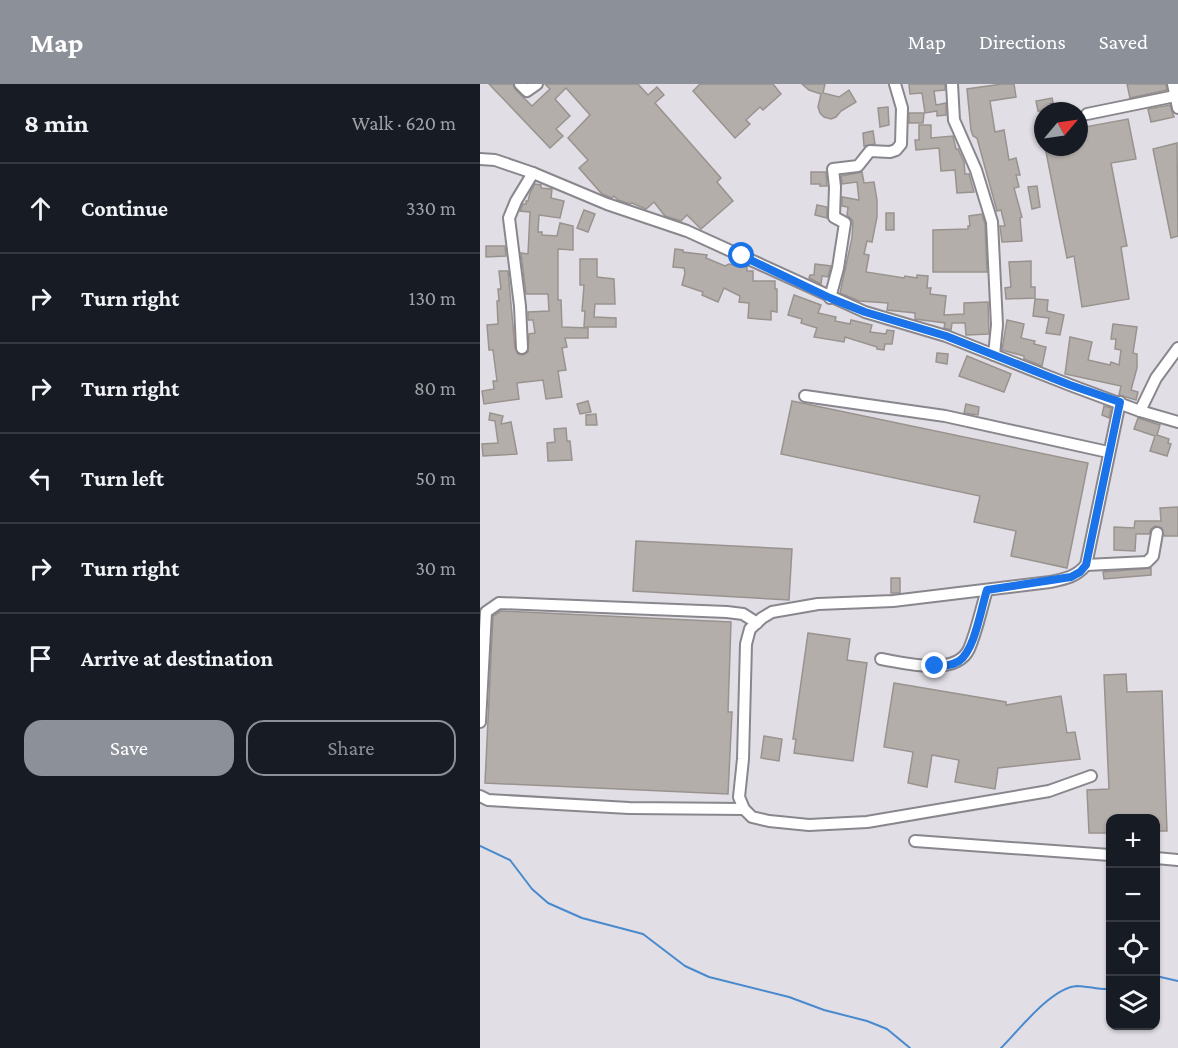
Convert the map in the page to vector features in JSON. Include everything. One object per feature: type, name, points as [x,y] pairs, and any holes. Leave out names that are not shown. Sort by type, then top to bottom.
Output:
[{"type":"street","points":[[520,84],[527,91],[537,84]]},
{"type":"street","points":[[830,298],[838,268],[845,223],[834,217],[833,169],[858,165],[870,151],[890,152],[896,150],[901,144],[902,108],[895,84]]},
{"type":"street","points":[[952,84],[954,120],[976,170],[992,222],[997,325],[994,355]]},
{"type":"street","points":[[1173,84],[1178,108]]},
{"type":"street","points":[[1088,114],[1175,96]]},
{"type":"street","points":[[480,159],[495,160],[607,204],[687,231],[865,312],[946,336],[1140,411],[1178,422]]},
{"type":"street","points":[[522,348],[520,306],[509,218],[532,173]]},
{"type":"street","points":[[1140,411],[1156,378],[1178,348]]},
{"type":"street","points":[[804,396],[945,416],[1108,452]]},
{"type":"street","points":[[1090,776],[1048,791],[867,822],[809,825],[752,817],[744,809],[739,797],[743,759],[746,644],[750,629],[772,612],[818,604],[893,601],[987,590],[1071,577],[1080,572],[1086,565],[1120,402]]},
{"type":"street","points":[[1086,565],[1147,562],[1153,556],[1156,533]]},
{"type":"street","points":[[881,660],[935,666],[958,662],[969,650],[987,590]]},
{"type":"street","points":[[480,722],[486,612],[499,603],[727,612],[743,614],[757,623]]},
{"type":"street","points":[[480,796],[488,800],[629,808],[744,809]]},
{"type":"street","points":[[915,841],[1106,855]]},
{"type":"street","points":[[1160,858],[1178,860]]},
{"type":"building","points":[[489,84],[513,84],[532,106],[550,89],[545,84],[638,84],[648,95],[657,87],[664,95],[655,103],[721,178],[717,182],[733,201],[701,229],[687,215],[681,221],[665,216],[654,202],[646,209],[618,200],[614,196],[612,198],[602,194],[579,168],[588,160],[568,138],[590,115],[566,88],[555,99],[570,116],[556,129],[563,136],[550,148]]},
{"type":"building","points":[[700,84],[773,84],[781,94],[763,110],[760,107],[746,120],[750,124],[735,138],[693,91]]},
{"type":"building","points":[[802,84],[825,84],[823,93],[839,97],[849,90],[856,102],[836,117],[831,119],[824,117],[818,107],[821,94],[809,90]]},
{"type":"building","points":[[909,84],[945,84],[945,90],[934,91],[936,105],[946,103],[946,115],[937,116],[937,111],[925,113],[922,93],[910,94]]},
{"type":"building","points":[[1014,84],[1016,97],[990,101],[995,132],[1004,130],[1009,160],[1016,158],[1020,175],[1016,175],[1019,187],[1014,188],[1022,217],[1020,218],[1022,241],[1002,242],[1000,226],[1005,226],[1001,210],[997,211],[977,138],[973,136],[971,130],[967,89]]},
{"type":"building","points":[[1127,84],[1166,84],[1167,90],[1130,98]]},
{"type":"building","points":[[1052,98],[1053,102],[1036,102]]},
{"type":"building","points":[[1170,105],[1174,117],[1151,122],[1148,109]]},
{"type":"building","points":[[888,107],[889,125],[880,127],[878,108]]},
{"type":"building","points":[[909,113],[924,113],[923,123],[909,123]]},
{"type":"building","points":[[1128,119],[1136,159],[1111,163],[1127,246],[1121,247],[1129,299],[1082,307],[1074,256],[1067,258],[1047,156],[1088,156],[1088,126]]},
{"type":"building","points":[[919,125],[931,125],[931,138],[953,136],[956,149],[964,162],[965,174],[969,174],[974,192],[957,193],[955,170],[941,171],[939,148],[916,150],[915,140],[919,140]]},
{"type":"building","points":[[873,131],[875,144],[864,146],[863,133]]},
{"type":"building","points":[[1177,143],[1178,236],[1171,238],[1153,149]]},
{"type":"building","points":[[811,172],[826,172],[827,186],[811,184]]},
{"type":"building","points":[[862,172],[864,183],[874,182],[877,200],[877,217],[872,242],[867,241],[864,254],[869,255],[866,272],[904,278],[905,276],[917,278],[917,275],[928,276],[927,288],[931,288],[930,294],[946,296],[944,315],[964,314],[964,303],[988,302],[989,334],[966,335],[965,323],[952,323],[951,330],[944,328],[945,323],[915,319],[915,313],[887,310],[888,303],[859,301],[840,293],[852,238],[853,221],[847,215],[848,207],[842,206],[842,197],[859,200],[857,182],[842,184],[841,176]]},
{"type":"building","points":[[535,184],[541,185],[541,188],[552,189],[551,198],[564,201],[560,218],[539,215],[538,232],[542,232],[542,235],[557,236],[560,223],[573,226],[573,250],[558,249],[558,300],[561,300],[562,327],[588,328],[588,338],[565,338],[567,347],[562,348],[566,370],[558,371],[562,397],[546,399],[543,380],[517,383],[519,399],[484,404],[482,391],[494,389],[493,381],[497,381],[493,350],[489,350],[487,325],[498,324],[498,289],[501,289],[499,271],[508,271],[515,348],[518,354],[523,355],[528,352],[529,334],[535,333],[533,320],[528,320],[528,312],[549,311],[548,294],[526,294],[521,253],[528,254],[530,212],[520,211],[523,204],[528,201]]},
{"type":"building","points":[[1037,186],[1040,207],[1032,209],[1028,187]]},
{"type":"building","points":[[817,205],[827,207],[827,218],[815,215]]},
{"type":"building","points":[[584,210],[595,214],[588,232],[577,228]]},
{"type":"building","points":[[886,213],[894,213],[894,230],[886,230]]},
{"type":"building","points":[[982,214],[985,224],[987,272],[933,272],[933,230],[968,229],[969,216]]},
{"type":"building","points":[[486,246],[505,246],[506,256],[486,257]]},
{"type":"building","points":[[675,249],[707,255],[706,258],[725,266],[729,264],[747,267],[747,271],[753,271],[753,281],[775,281],[777,312],[771,311],[771,320],[748,318],[749,303],[739,302],[740,296],[724,288],[718,302],[702,295],[703,292],[682,285],[684,268],[673,267]]},
{"type":"building","points":[[580,259],[597,259],[597,277],[614,279],[615,304],[595,304],[594,317],[616,318],[616,327],[584,327],[585,311],[582,311],[584,285],[580,285]]},
{"type":"building","points":[[1031,261],[1031,287],[1035,287],[1035,298],[1006,299],[1005,288],[1011,287],[1009,262]]},
{"type":"building","points":[[815,264],[831,266],[828,277],[822,276],[821,284],[809,278],[810,275],[814,275]]},
{"type":"building","points":[[794,295],[821,305],[818,313],[836,317],[835,321],[850,324],[851,320],[872,325],[870,332],[886,334],[887,330],[894,331],[892,344],[885,344],[884,350],[845,337],[844,342],[814,337],[817,328],[801,323],[802,319],[788,315]]},
{"type":"building","points":[[1035,299],[1048,300],[1047,311],[1064,315],[1060,335],[1046,333],[1049,318],[1033,316]]},
{"type":"building","points":[[1007,320],[1024,324],[1021,338],[1035,341],[1034,344],[1046,347],[1042,366],[1024,359],[1024,356],[1002,350]]},
{"type":"building","points":[[1113,324],[1137,327],[1133,353],[1137,354],[1137,368],[1131,390],[1138,392],[1136,400],[1119,395],[1121,386],[1065,374],[1070,337],[1092,342],[1088,360],[1119,365],[1121,350],[1115,349],[1116,339],[1111,339]]},
{"type":"building","points":[[937,353],[948,354],[947,364],[936,362]]},
{"type":"building","points":[[967,356],[1011,374],[1004,392],[959,376]]},
{"type":"building","points":[[588,401],[591,412],[580,414],[577,404]]},
{"type":"building","points":[[792,401],[1088,463],[1067,568],[1011,556],[1016,531],[974,522],[980,496],[781,454]]},
{"type":"building","points":[[966,404],[979,407],[978,415],[964,413]]},
{"type":"building","points":[[1104,406],[1111,408],[1109,418],[1102,415]]},
{"type":"building","points":[[490,413],[503,416],[501,424],[511,422],[517,454],[483,456],[482,444],[498,443],[495,421],[489,420]]},
{"type":"building","points":[[596,414],[597,425],[586,425],[586,415]]},
{"type":"building","points":[[1138,418],[1160,425],[1157,435],[1169,439],[1168,443],[1171,444],[1167,456],[1150,451],[1155,436],[1134,429]]},
{"type":"building","points":[[566,428],[572,460],[548,461],[547,443],[555,442],[554,429]]},
{"type":"building","points":[[1178,507],[1178,536],[1164,536],[1162,528],[1155,526],[1149,534],[1136,534],[1135,551],[1114,550],[1114,527],[1134,528],[1135,521],[1161,521],[1160,508]]},
{"type":"building","points":[[636,541],[792,549],[789,600],[633,591]]},
{"type":"building","points":[[1151,568],[1151,575],[1104,579],[1103,572]]},
{"type":"building","points":[[891,578],[900,578],[900,593],[891,593]]},
{"type":"building","points":[[501,611],[731,622],[728,712],[732,712],[728,794],[485,783],[493,616]]},
{"type":"building","points":[[808,633],[850,639],[847,660],[867,663],[853,761],[794,753],[796,739],[793,739]]},
{"type":"building","points":[[1126,674],[1127,692],[1162,691],[1167,831],[1160,831],[1160,814],[1106,814],[1106,833],[1089,833],[1087,790],[1109,789],[1104,675]]},
{"type":"building","points":[[894,683],[1006,702],[1006,705],[1061,696],[1067,733],[1075,732],[1080,759],[998,768],[995,789],[955,782],[959,760],[932,755],[927,787],[908,783],[913,752],[884,747]]},
{"type":"building","points":[[764,736],[782,739],[779,761],[761,758]]},
{"type":"waterway","points":[[480,846],[510,860],[532,889],[548,903],[582,918],[643,934],[685,966],[709,977],[789,997],[887,1029],[910,1048]]},
{"type":"waterway","points":[[1160,977],[1178,981]]},
{"type":"waterway","points":[[1001,1048],[1036,1011],[1067,988],[1077,986],[1106,989]]},
{"type":"route","points":[[742,256],[865,312],[946,336],[1070,385],[1120,402],[1086,565],[1071,577],[987,590],[969,650],[958,662],[935,666]]}]
